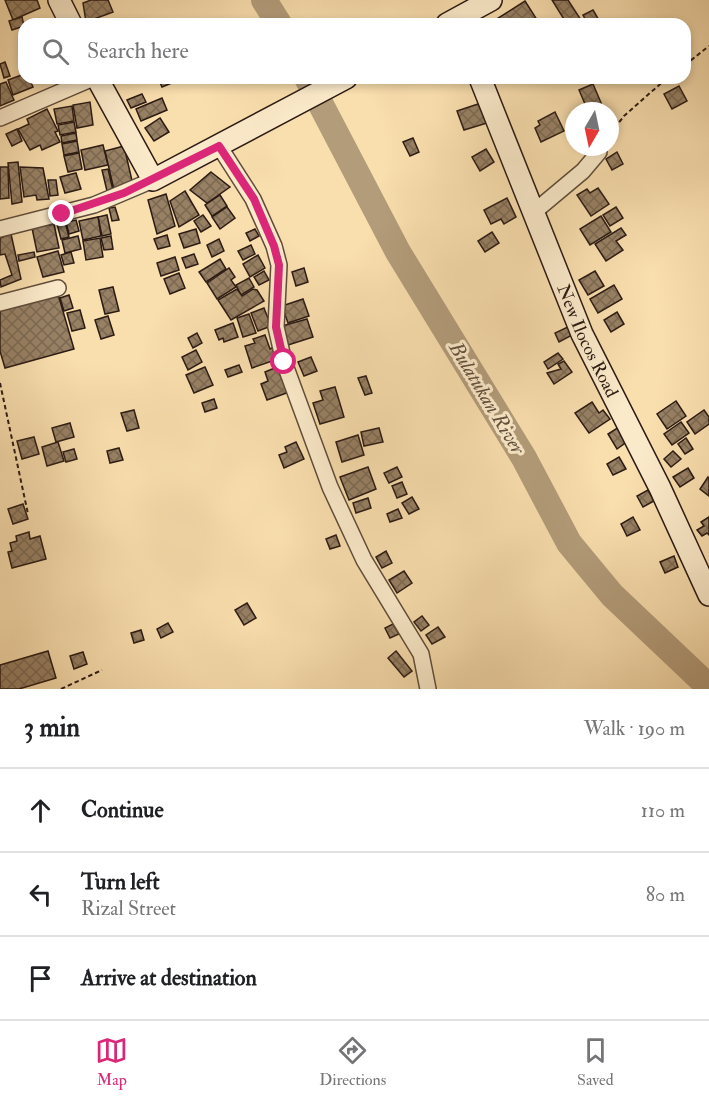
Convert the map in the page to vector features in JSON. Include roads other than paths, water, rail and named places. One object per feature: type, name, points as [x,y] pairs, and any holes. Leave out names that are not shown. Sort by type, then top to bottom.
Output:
[{"type":"street","points":[[59,0],[68,18]]},
{"type":"street","points":[[461,18],[491,0]]},
{"type":"street","points":[[0,118],[81,84]]},
{"type":"street","points":[[98,84],[153,180]]},
{"type":"street","points":[[0,230],[94,205],[153,180],[335,84]]},
{"type":"street","name":"New Ilocos Road","points":[[482,84],[582,334],[655,478],[709,595]]},
{"type":"street","points":[[219,146],[254,199],[274,246],[279,265],[276,327],[284,362],[330,487],[364,560],[421,654],[428,689]]},
{"type":"street","points":[[534,213],[584,171],[596,156]]},
{"type":"street","points":[[0,303],[58,288]]},
{"type":"waterway","name":"Bulatukan River","points":[[264,0],[275,18]]},
{"type":"waterway","name":"Bulatukan River","points":[[310,84],[398,252],[524,458],[569,543],[612,595],[709,687]]}]
